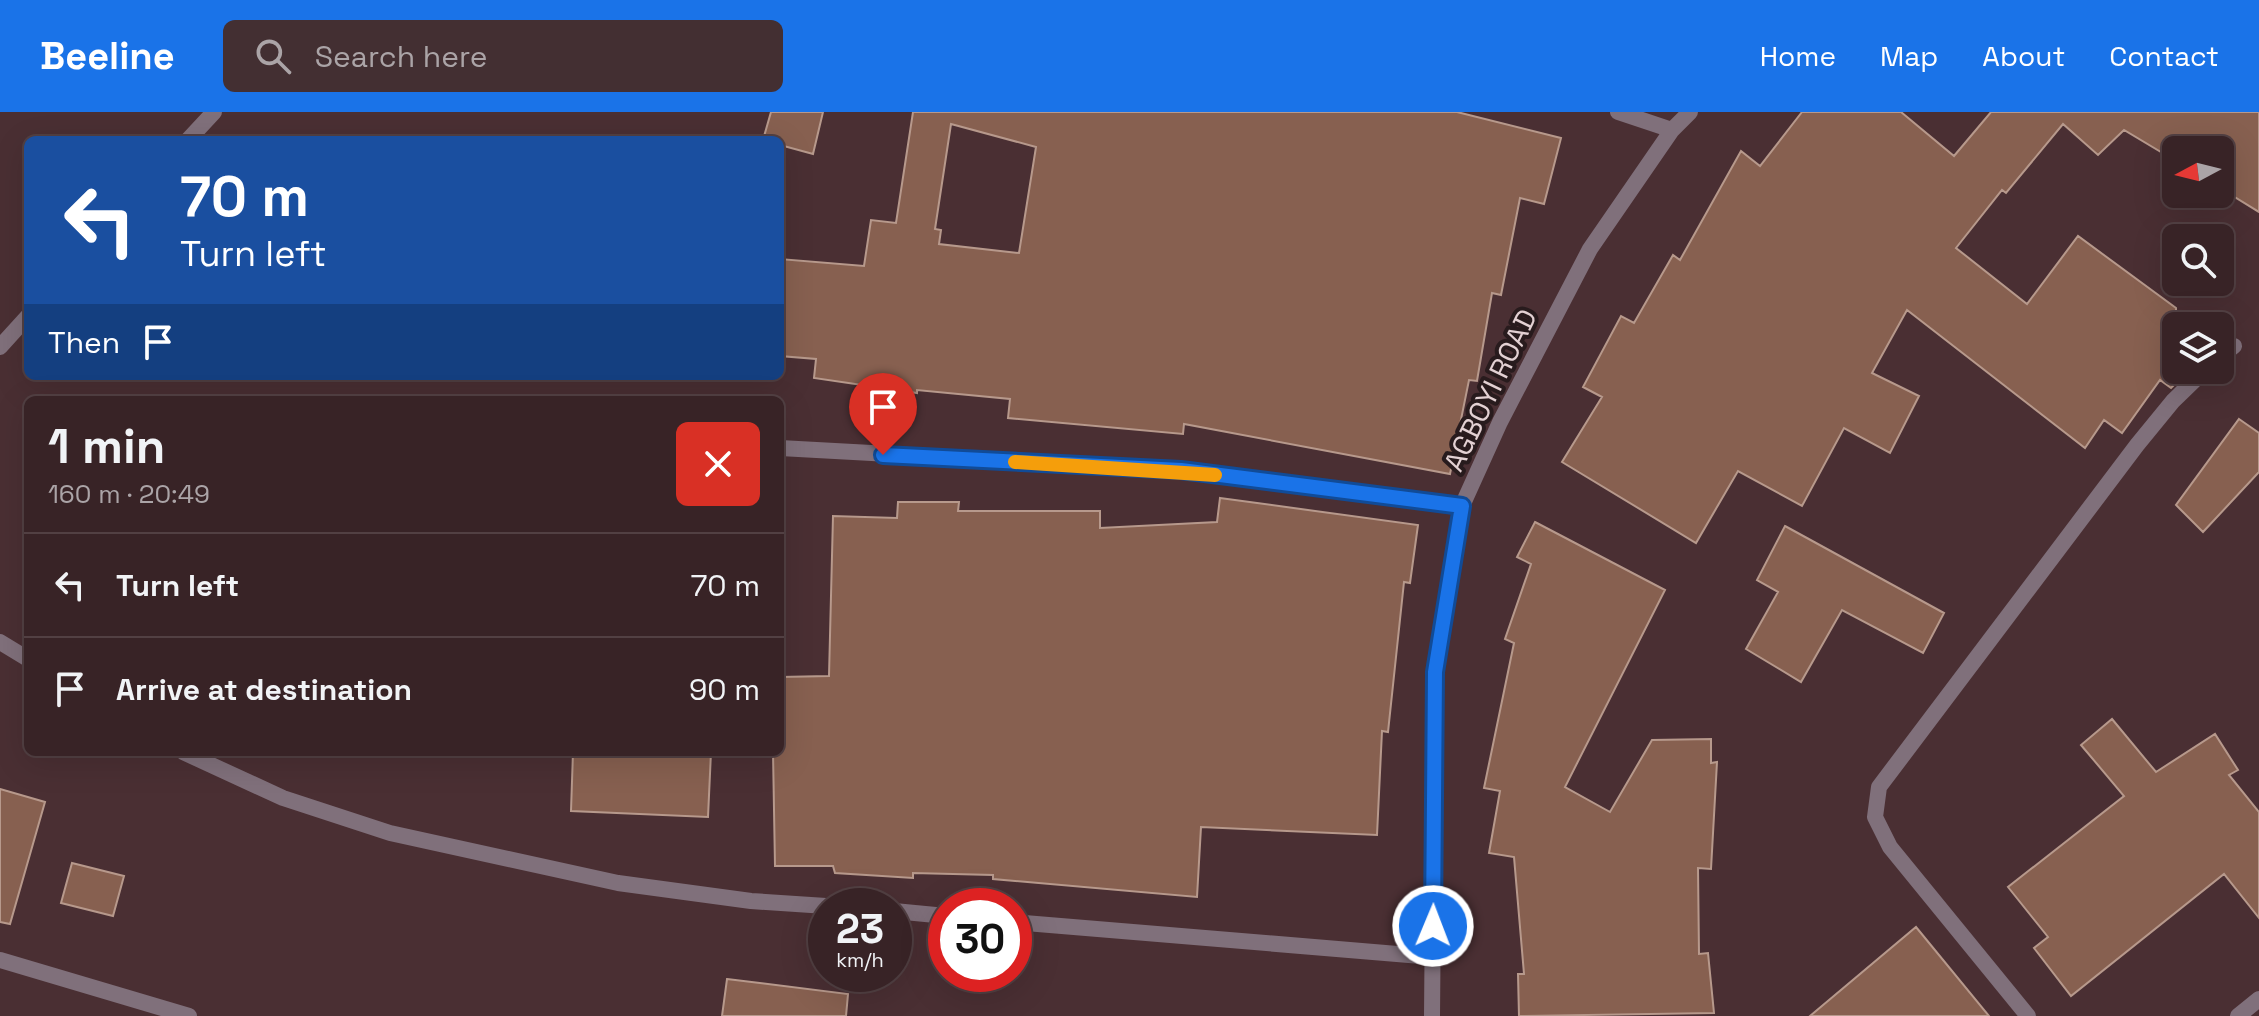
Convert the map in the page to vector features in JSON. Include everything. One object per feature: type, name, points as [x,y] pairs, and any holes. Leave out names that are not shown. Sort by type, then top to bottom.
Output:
[{"type":"street","points":[[192,136],[214,112]]},
{"type":"street","points":[[1618,112],[1672,130]]},
{"type":"street","name":"AGBOYI ROAD","points":[[1432,1016],[1435,672],[1462,506],[1500,422],[1590,249],[1672,130],[1690,112]]},
{"type":"street","points":[[0,347],[24,320]]},
{"type":"street","points":[[2028,1016],[1890,847],[1875,817],[1879,787],[2137,445],[2191,384]]},
{"type":"street","points":[[784,448],[1181,470],[1462,506]]},
{"type":"street","points":[[0,642],[24,657]]},
{"type":"street","points":[[192,756],[283,798],[390,833],[618,883],[751,901],[808,905]]},
{"type":"street","points":[[1032,924],[1433,957]]},
{"type":"street","points":[[0,960],[189,1016]]},
{"type":"street","points":[[2238,1016],[2259,999]]},
{"type":"building","points":[[771,112],[823,112],[813,154],[784,146],[784,136],[764,136]]},
{"type":"building","points":[[913,112],[1457,112],[1561,138],[1544,204],[1520,198],[1501,295],[1492,293],[1477,381],[1469,380],[1450,474],[1184,424],[1183,434],[1008,418],[1010,399],[917,390],[917,393],[814,378],[816,359],[784,356],[784,259],[864,266],[871,220],[896,223]],"holes":[[[951,124],[1036,147],[1019,253],[939,244],[941,230],[935,229]]]},
{"type":"building","points":[[1802,112],[1901,112],[1954,156],[1991,112],[2259,112],[2259,212],[2234,197],[2234,136],[2162,136],[2162,153],[2124,130],[2098,155],[2063,124],[2006,193],[2002,190],[1956,248],[2027,304],[2078,236],[2176,308],[2176,312],[2162,312],[2162,381],[2160,380],[2122,433],[2104,420],[2085,448],[1907,310],[1872,373],[1919,396],[1890,453],[1844,428],[1802,506],[1738,471],[1696,543],[1562,462],[1602,397],[1583,387],[1621,316],[1634,323],[1673,255],[1680,260],[1741,151],[1760,166]]},
{"type":"building","points":[[2239,419],[2259,433],[2259,472],[2203,532],[2176,505]]},
{"type":"building","points":[[1220,498],[1418,525],[1410,583],[1404,582],[1388,732],[1382,731],[1377,835],[1201,827],[1197,897],[993,879],[993,875],[913,873],[913,878],[835,873],[833,866],[775,866],[773,756],[784,756],[784,677],[829,676],[833,516],[897,518],[898,502],[959,502],[958,511],[1100,511],[1100,528],[1217,522]]},
{"type":"building","points":[[1535,522],[1665,590],[1565,787],[1610,812],[1652,740],[1711,739],[1711,763],[1717,762],[1711,869],[1698,868],[1699,954],[1708,953],[1714,1013],[1519,1016],[1518,974],[1524,974],[1514,857],[1489,853],[1500,791],[1484,788],[1514,643],[1505,639],[1531,564],[1517,557]]},
{"type":"building","points":[[1785,526],[1944,613],[1923,653],[1842,610],[1801,682],[1746,649],[1778,592],[1757,580]]},
{"type":"building","points":[[2112,719],[2156,772],[2215,734],[2238,770],[2229,775],[2259,812],[2259,918],[2224,874],[2071,996],[2034,948],[2048,937],[2008,887],[2124,796],[2081,745]]},
{"type":"building","points":[[573,756],[711,756],[708,817],[571,811]]},
{"type":"building","points":[[0,789],[45,802],[10,924],[0,922]]},
{"type":"building","points":[[72,863],[124,876],[113,916],[61,903]]},
{"type":"building","points":[[1916,927],[1989,1016],[1810,1016]]},
{"type":"building","points":[[727,979],[808,989],[808,992],[848,994],[846,1016],[722,1016]]},
{"type":"slow traffic","points":[[1015,462],[1181,470],[1215,475]]},
{"type":"route","points":[[883,455],[1181,470],[1462,506],[1435,672],[1433,926]]}]
